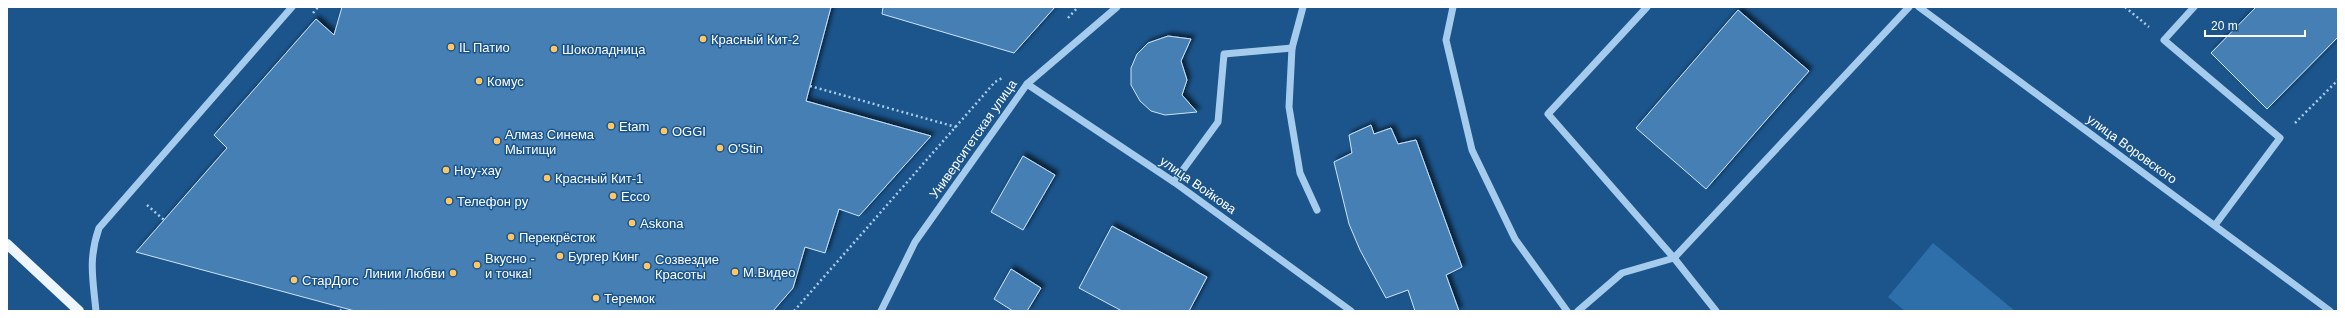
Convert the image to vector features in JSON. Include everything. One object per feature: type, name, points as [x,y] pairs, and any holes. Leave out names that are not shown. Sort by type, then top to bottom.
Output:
[{"type":"main road","points":[[7,244],[79,311]]},
{"type":"street","points":[[96,311],[91,266],[92,247],[99,228],[292,7]]},
{"type":"street","name":"Университетская улица","points":[[881,311],[915,242],[1027,84],[1117,7]]},
{"type":"street","points":[[1303,7],[1292,48],[1289,107],[1300,173],[1317,210]]},
{"type":"street","points":[[1453,7],[1446,40],[1472,150],[1515,239],[1567,311]]},
{"type":"street","points":[[1647,7],[1548,114],[1674,258],[1716,311]]},
{"type":"street","points":[[1578,311],[1622,273],[1674,258],[1909,7]]},
{"type":"street","name":"улица Воровского","points":[[1919,7],[2325,309]]},
{"type":"street","points":[[2194,7],[2164,40],[2280,138],[2215,226]]},
{"type":"street","points":[[1174,182],[1218,122],[1224,54],[1292,48]]},
{"type":"street","name":"улица Войкова","points":[[1027,84],[1174,182],[1351,311]]},
{"type":"path","points":[[1064,23],[1078,7]]},
{"type":"path","points":[[2125,7],[2164,40]]},
{"type":"path","points":[[794,311],[995,82],[1006,75]]},
{"type":"path","points":[[2280,138],[2338,80]]},
{"type":"path","points":[[810,86],[956,127]]},
{"type":"path","points":[[146,205],[164,220]]},
{"type":"path","points":[[340,311],[344,308]]},
{"type":"shaded area","points":[[1933,243],[2015,311],[1905,311],[1888,297]]},
{"type":"building","name":"Красный Кит-1","points":[[342,7],[831,7],[806,101],[931,136],[859,216],[839,209],[825,253],[805,247],[793,288],[773,311],[355,311],[136,252],[227,148],[214,135],[316,19],[334,35]]},
{"type":"building","points":[[883,7],[1055,7],[1014,53],[882,14]]},
{"type":"building","points":[[2256,7],[2338,7],[2338,37],[2267,109],[2211,53]]},
{"type":"building","points":[[1738,10],[1809,71],[1706,189],[1636,128]]},
{"type":"building","points":[[1168,36],[1191,39],[1181,61],[1187,80],[1182,95],[1197,112],[1165,115],[1151,111],[1140,101],[1131,85],[1131,68],[1137,54],[1148,43]]},
{"type":"building","points":[[1371,125],[1374,134],[1391,128],[1398,144],[1416,140],[1462,267],[1446,275],[1459,311],[1415,311],[1408,290],[1386,298],[1360,250],[1349,224],[1334,162],[1352,153],[1349,135]]},
{"type":"building","points":[[1023,156],[1055,175],[1023,230],[991,212]]},
{"type":"building","points":[[1112,226],[1207,277],[1189,311],[1122,311],[1079,288]]},
{"type":"building","points":[[1011,269],[1041,288],[1027,311],[1013,311],[994,299]]},
{"type":"place","name":"Красный Кит-2","points":[[703,39]]},
{"type":"place","name":"IL Патио","points":[[451,47]]},
{"type":"place","name":"Шоколадница","points":[[554,49]]},
{"type":"place","name":"Комус","points":[[479,81]]},
{"type":"place","name":"Etam","points":[[611,126]]},
{"type":"place","name":"OGGI","points":[[664,131]]},
{"type":"place","name":"Алмаз Синема Мытищи","points":[[497,141]]},
{"type":"place","name":"O'Stin","points":[[720,148]]},
{"type":"place","name":"Ноу-хау","points":[[446,170]]},
{"type":"place","name":"Красный Кит-1","points":[[547,178]]},
{"type":"place","name":"Ecco","points":[[613,196]]},
{"type":"place","name":"Телефон ру","points":[[449,201]]},
{"type":"place","name":"Askona","points":[[632,223]]},
{"type":"place","name":"Перекрёсток","points":[[511,237]]},
{"type":"place","name":"Бургер Кинг","points":[[560,256]]},
{"type":"place","name":"Вкусно - и точка!","points":[[477,265]]},
{"type":"place","name":"Созвездие Красоты","points":[[647,266]]},
{"type":"place","name":"М.Видео","points":[[735,272]]},
{"type":"place","name":"Линии Любви","points":[[453,273]]},
{"type":"place","name":"СтарДогс","points":[[294,280]]},
{"type":"place","name":"Теремок","points":[[596,298]]}]
